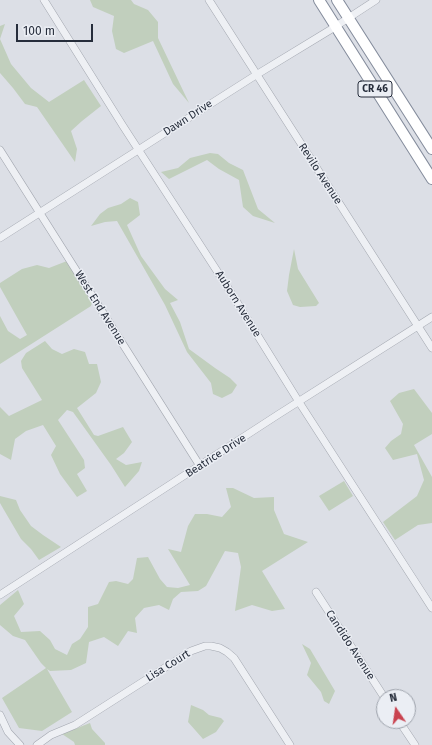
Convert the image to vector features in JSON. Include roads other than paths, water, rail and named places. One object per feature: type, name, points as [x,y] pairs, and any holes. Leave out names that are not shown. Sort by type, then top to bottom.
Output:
[{"type":"highway","name":"CR 46","points":[[319,0],[432,179]]},
{"type":"highway","name":"CR 46","points":[[337,0],[432,149]]},
{"type":"street","name":"Auborn Avenue","points":[[44,0],[138,150],[230,291],[299,402],[432,608]]},
{"type":"street","name":"Revilo Avenue","points":[[209,0],[432,348]]},
{"type":"street","name":"Dawn Drive","points":[[0,238],[376,0]]},
{"type":"street","name":"West End Avenue","points":[[0,150],[200,466]]},
{"type":"street","name":"Beatrice Drive","points":[[0,595],[432,317]]},
{"type":"street","name":"Candido Avenue","points":[[316,592],[379,689]]},
{"type":"street","name":"Lisa Court","points":[[37,745],[50,735],[75,725],[191,651],[205,646],[220,648],[234,658],[290,745]]},
{"type":"street","points":[[0,714],[8,732],[20,745]]},
{"type":"street","points":[[404,729],[415,745]]}]
